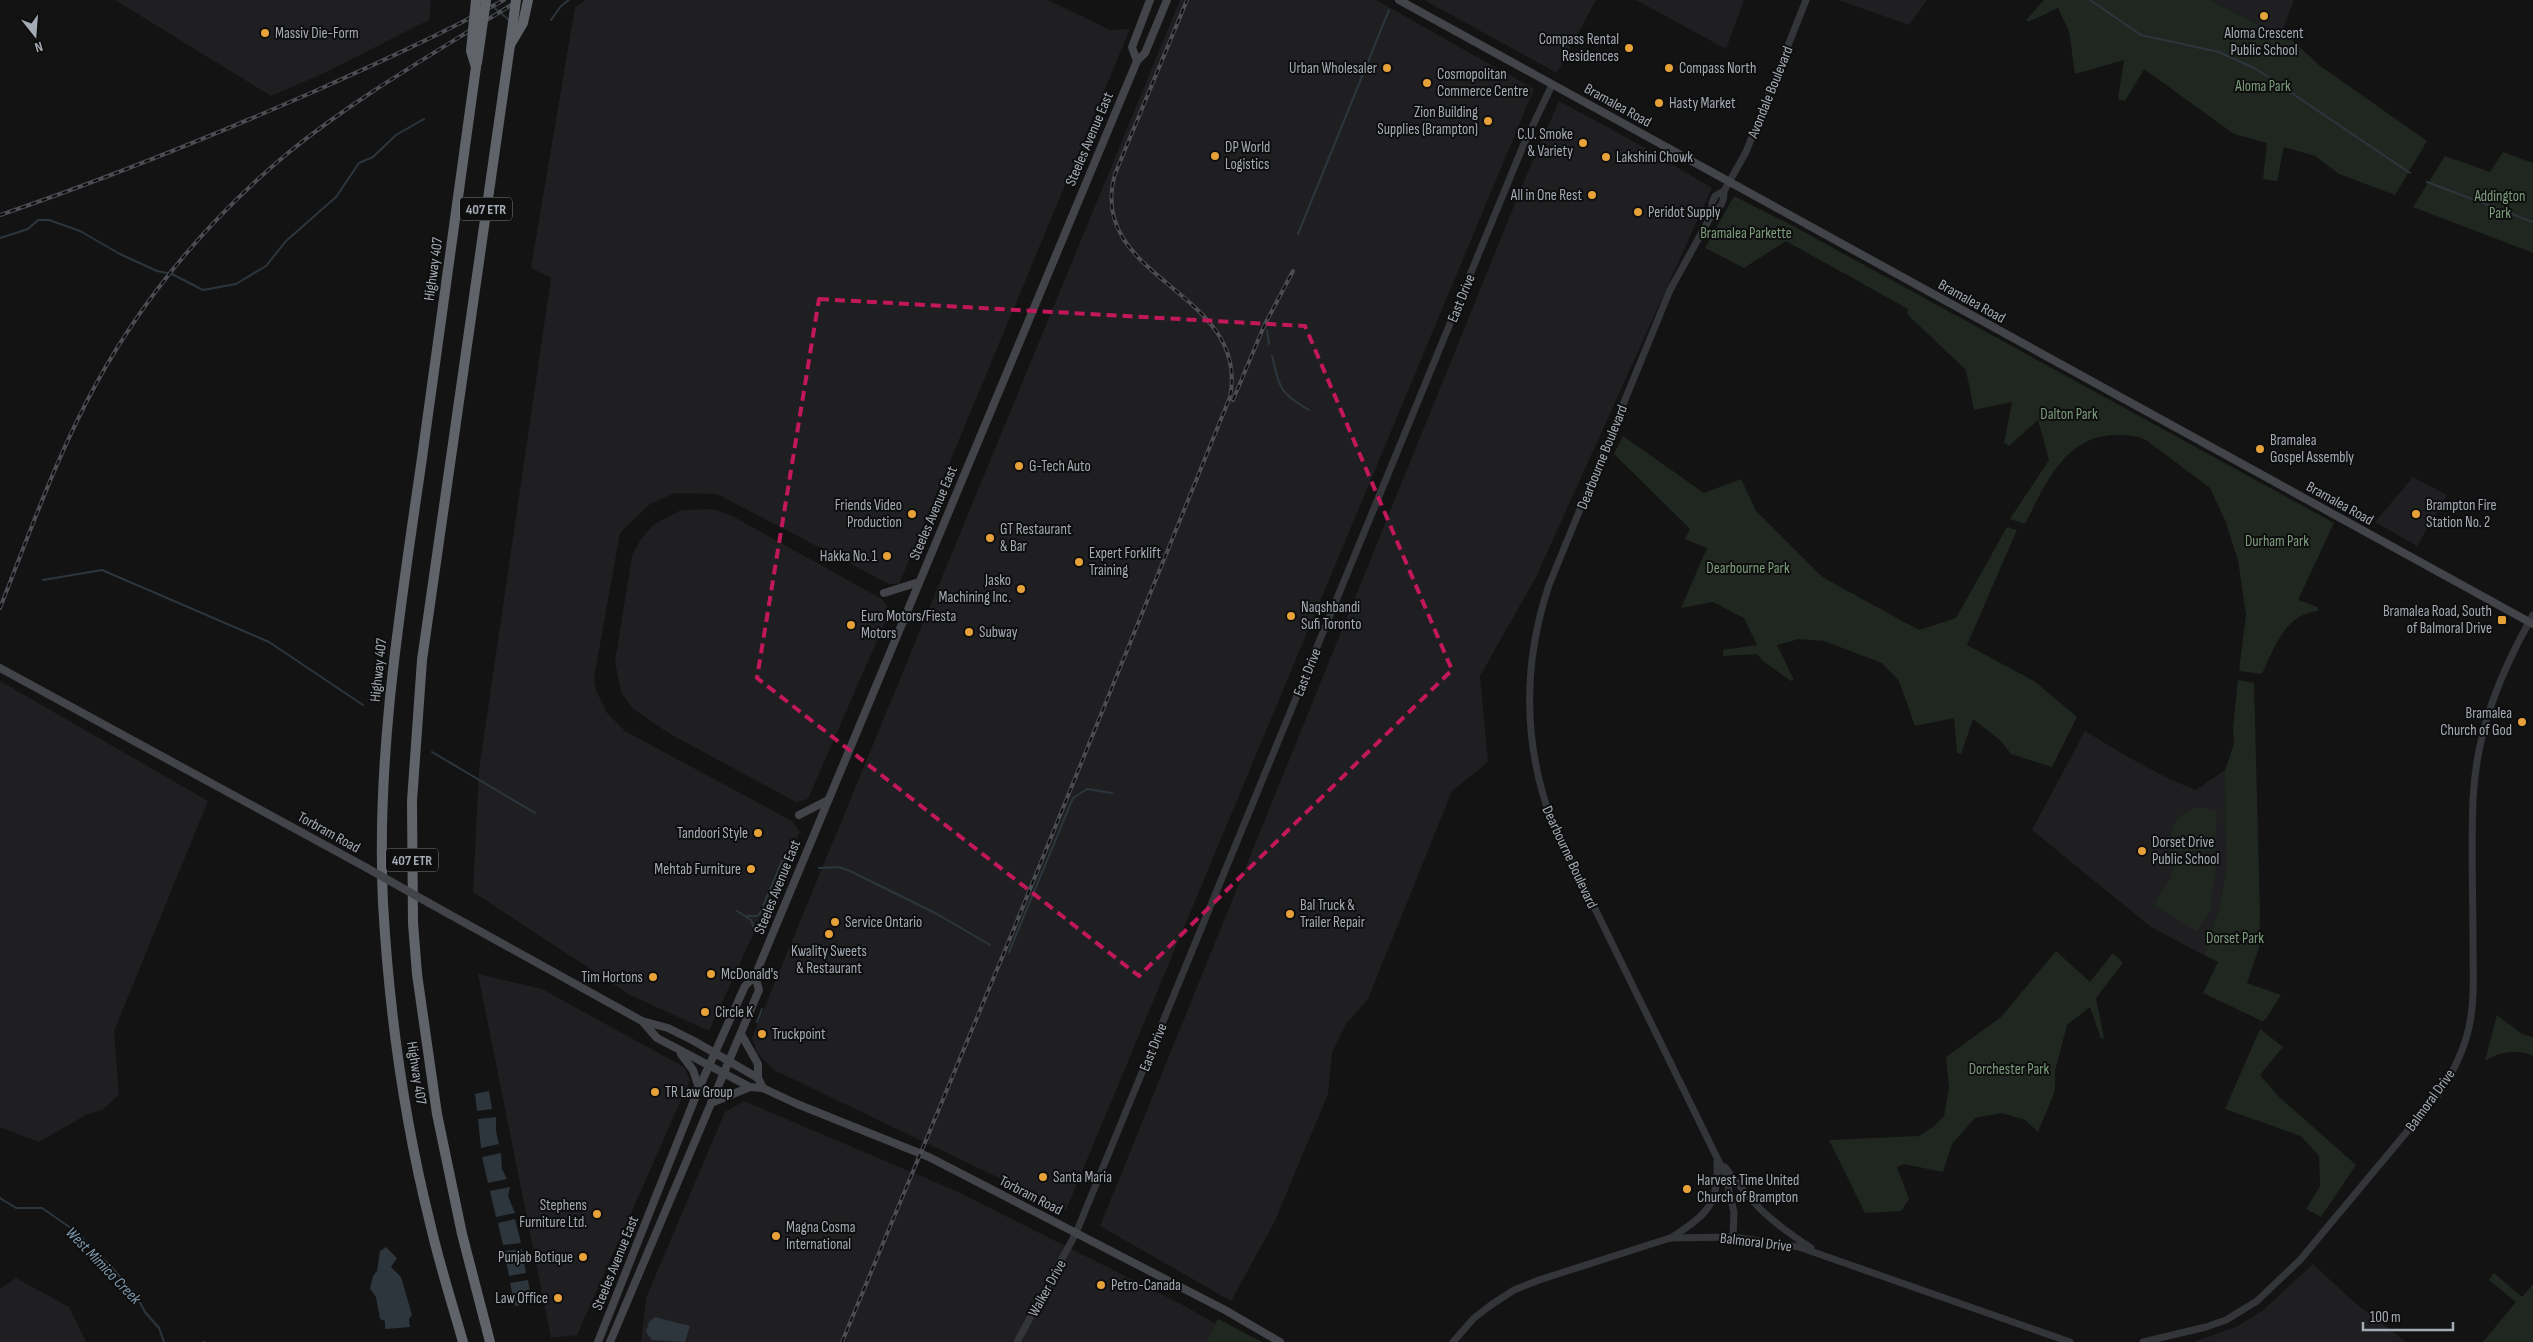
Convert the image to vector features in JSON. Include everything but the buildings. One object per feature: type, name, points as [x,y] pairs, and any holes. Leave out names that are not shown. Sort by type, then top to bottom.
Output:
[{"type":"highway","points":[[476,0],[471,51],[476,66]]},
{"type":"highway","name":"Highway 407","points":[[463,1342],[430,1223],[412,1139],[398,1051],[389,982],[384,911],[382,827],[389,707],[402,596],[486,0]]},
{"type":"highway","name":"Highway 407","points":[[490,1342],[462,1234],[435,1105],[416,974],[412,801],[422,660],[516,0]]},
{"type":"highway","points":[[510,45],[523,23],[528,0]]},
{"type":"main road","name":"Steeles Avenue East","points":[[1136,61],[1132,47],[1150,0]]},
{"type":"main road","name":"Steeles Avenue East","points":[[598,1342],[699,1088],[744,986],[755,976],[1136,61],[1146,53],[1167,0]]},
{"type":"main road","name":"Bramalea Road","points":[[1399,0],[2532,620]]},
{"type":"main road","points":[[884,594],[919,582]]},
{"type":"main road","name":"Torbram Road","points":[[0,668],[644,1022],[668,1028],[758,1078]]},
{"type":"main road","points":[[799,815],[828,800]]},
{"type":"main road","name":"Steeles Avenue East","points":[[610,1342],[759,990],[755,976]]},
{"type":"main road","name":"Torbram Road","points":[[644,1022],[657,1038],[750,1087],[763,1088],[797,1104],[921,1153],[1226,1310],[1280,1342]]},
{"type":"main road","points":[[741,1034],[758,1064],[758,1078],[763,1088]]},
{"type":"main road","points":[[674,1047],[688,1061],[699,1088]]},
{"type":"main road","points":[[711,1103],[750,1087]]},
{"type":"street","name":"Avondale Boulevard","points":[[1729,182],[1746,152],[1806,0]]},
{"type":"street","name":"East Drive","points":[[1076,1233],[1523,146],[1552,85]]},
{"type":"street","name":"Dearbourne Boulevard","points":[[1729,182],[1724,191],[1724,201],[1720,208],[1712,214],[1670,290],[1550,585],[1535,636],[1529,694],[1534,760],[1551,820],[1717,1157],[1733,1203],[1733,1237]]},
{"type":"street","name":"Balmoral Drive","points":[[2145,1342],[2206,1327],[2226,1320],[2257,1301],[2300,1260],[2440,1092],[2454,1070],[2464,1046],[2472,1008],[2473,799],[2478,751],[2496,686],[2512,652],[2532,620]]},
{"type":"street","points":[[1670,1238],[1696,1221],[1709,1208],[1718,1186],[1717,1157]]},
{"type":"street","points":[[1717,1157],[1760,1211],[1776,1225],[1820,1254]]},
{"type":"street","name":"Walker Drive","points":[[1017,1342],[1076,1233]]},
{"type":"street","name":"Balmoral Drive","points":[[1454,1342],[1474,1318],[1514,1290],[1539,1280],[1670,1238],[1733,1237],[1781,1243],[1820,1254],[2070,1342]]},
{"type":"highlighted area","points":[[819,299],[1305,326],[1452,670],[1139,976],[757,678]]},
{"type":"shaded area","points":[[115,0],[431,0],[429,20],[322,74],[271,96]]},
{"type":"shaded area","points":[[586,0],[1048,0],[1110,30],[1130,29],[899,584],[889,584],[717,494],[675,493],[650,504],[620,533],[594,678],[596,690],[607,713],[625,731],[792,821],[800,832],[709,1031],[630,995],[473,892],[479,770],[551,278],[531,268],[575,7]]},
{"type":"shaded area","points":[[1180,0],[1376,0],[1534,89],[1066,1210],[774,1070],[757,1053],[752,1038]]},
{"type":"shaded area","points":[[1424,0],[1596,0],[1557,73]]},
{"type":"shaded area","points":[[1636,0],[1744,0],[1726,49]]},
{"type":"shaded area","points":[[1838,0],[1927,0],[1909,25]]},
{"type":"shaded area","name":"Aloma Crescent Public School","points":[[2209,0],[2294,0],[2282,31],[2277,34]]},
{"type":"shaded area","points":[[1559,101],[1631,140],[1712,188],[1536,577],[1480,676],[1488,762],[1452,791],[1368,999],[1346,1024],[1332,1053],[1328,1094],[1274,1223],[1231,1301],[1100,1226],[1527,174]]},
{"type":"shaded area","points":[[2413,477],[2447,495],[2417,546],[2375,522]]},
{"type":"shaded area","points":[[712,509],[732,516],[882,599],[887,606],[889,613],[808,799],[796,802],[670,734],[632,708],[621,692],[615,662],[632,556],[641,539],[653,525],[681,510]]},
{"type":"shaded area","points":[[0,681],[208,801],[114,1031],[119,1095],[102,1110],[86,1115],[39,1142],[0,1127]]},
{"type":"shaded area","name":"Dorset Drive Public School","points":[[2085,731],[2169,779],[2196,790],[2225,770],[2226,872],[2219,908],[2204,955],[2151,927],[2032,830]]},
{"type":"shaded area","points":[[478,974],[542,989],[684,1067],[690,1080],[577,1335],[551,1338]]},
{"type":"shaded area","points":[[489,1091],[492,1109],[477,1111],[475,1094]]},
{"type":"shaded area","points":[[744,1101],[956,1191],[1181,1304],[1248,1342],[641,1342],[646,1298],[725,1112]]},
{"type":"shaded area","points":[[496,1117],[496,1131],[499,1144],[481,1148],[478,1119]]},
{"type":"shaded area","points":[[501,1153],[502,1169],[507,1179],[488,1183],[482,1157]]},
{"type":"shaded area","points":[[510,1187],[508,1196],[515,1213],[496,1217],[490,1191]]},
{"type":"shaded area","points":[[515,1219],[521,1243],[503,1245],[498,1223]]},
{"type":"shaded area","points":[[386,1247],[397,1258],[391,1267],[401,1277],[412,1315],[409,1319],[410,1327],[385,1329],[385,1321],[380,1319],[376,1297],[370,1289],[373,1276],[377,1271],[380,1251]]},
{"type":"shaded area","points":[[522,1249],[526,1273],[509,1276],[504,1251]]},
{"type":"shaded area","points":[[2313,1264],[2354,1302],[2406,1342],[2194,1342],[2238,1326],[2262,1311]]},
{"type":"shaded area","points":[[16,1278],[69,1307],[86,1342],[0,1342],[0,1289]]},
{"type":"shaded area","points":[[528,1280],[532,1303],[515,1306],[510,1283]]},
{"type":"shaded area","points":[[655,1317],[690,1326],[685,1342],[652,1340],[646,1332],[649,1322]]},
{"type":"green space","name":"Aloma Park","points":[[2044,0],[2209,0],[2277,34],[2282,31],[2319,65],[2427,141],[2395,195],[2339,174],[2315,156],[2284,147],[2277,181],[2263,179],[2267,143],[2234,134],[2144,69],[2125,101],[2118,99],[2124,60],[2075,74],[2069,31],[2058,8],[2028,22],[2026,20]]},
{"type":"green space","name":"Addington Park","points":[[2503,152],[2533,163],[2533,253],[2413,207],[2445,156],[2490,172]]},
{"type":"green space","points":[[1734,196],[1793,226],[2334,523],[2298,600],[2318,607],[2318,611],[2297,618],[2289,625],[2276,643],[2262,674],[2239,671],[2246,615],[2238,560],[2225,520],[2210,488],[2146,440],[2138,437],[2116,435],[2098,437],[2083,443],[2059,465],[2040,494],[2025,524],[2010,519],[2049,460],[2038,420],[2009,446],[2004,443],[2012,402],[1974,410],[1966,370],[1907,314],[1908,309],[1786,241],[1744,268],[1705,248]]},
{"type":"green space","name":"Dearbourne Park","points":[[1623,436],[1704,493],[1741,479],[1756,511],[1822,577],[1919,630],[1956,618],[2007,527],[2017,530],[1967,645],[2034,681],[2077,717],[2052,767],[2011,754],[2000,740],[1973,719],[1961,754],[1957,753],[1954,718],[1915,726],[1899,681],[1882,663],[1824,641],[1799,639],[1777,645],[1794,680],[1791,681],[1763,661],[1757,654],[1723,656],[1723,650],[1757,645],[1744,618],[1713,602],[1681,608],[1707,548],[1685,539],[1690,529],[1614,454]]},
{"type":"green space","name":"Dorset Park","points":[[2238,680],[2254,683],[2260,912],[2259,948],[2247,983],[2281,995],[2266,1019],[2262,1021],[2203,993],[2218,962],[2204,955],[2219,908],[2226,872],[2225,770],[2234,744],[2233,728]]},
{"type":"green space","points":[[2198,807],[2217,811],[2215,851],[2172,851],[2171,836],[2175,823],[2184,813]]},
{"type":"green space","points":[[2175,863],[2214,865],[2216,868],[2211,904],[2213,906],[2197,931],[2154,905],[2170,879]]},
{"type":"green space","name":"Dorchester Park","points":[[2056,951],[2090,982],[2113,953],[2123,963],[2096,998],[2104,1038],[2101,1039],[2090,1007],[2067,1025],[2055,1071],[2055,1091],[2038,1132],[2025,1120],[2002,1113],[1975,1118],[1952,1144],[1943,1172],[1904,1164],[1897,1167],[1909,1199],[1901,1211],[1865,1213],[1829,1140],[1919,1136],[1933,1127],[1944,1116],[1949,1088],[1946,1057],[2001,1017]]},
{"type":"green space","points":[[2497,1015],[2522,1034],[2533,1037],[2533,1056],[2521,1052],[2508,1052],[2496,1055],[2485,1061]]},
{"type":"green space","points":[[2260,1029],[2283,1047],[2260,1075],[2278,1096],[2356,1165],[2321,1217],[2306,1209],[2320,1186],[2319,1156],[2301,1136],[2225,1109]]},
{"type":"green space","points":[[2494,1273],[2522,1297],[2533,1284],[2533,1342],[2483,1342],[2516,1302],[2489,1280]]},
{"type":"green space","points":[[1218,1319],[1262,1342],[1206,1342]]},
{"type":"waterway","points":[[551,20],[561,6],[569,0]]},
{"type":"waterway","points":[[2090,0],[2141,35],[2219,52],[2256,69],[2410,173]]},
{"type":"waterway","points":[[490,4],[509,20]]},
{"type":"waterway","points":[[1298,234],[1389,10]]},
{"type":"waterway","points":[[0,238],[28,229],[38,220],[49,220],[80,231],[120,254],[157,271],[172,274],[203,290],[236,284],[266,266],[286,241],[336,197],[359,163],[373,157],[396,135],[424,119]]},
{"type":"waterway","points":[[2427,182],[2533,222]]},
{"type":"waterway","points":[[1267,330],[1269,344]]},
{"type":"waterway","points":[[1272,356],[1282,389],[1292,399],[1309,410]]},
{"type":"waterway","points":[[43,580],[102,570],[269,642],[363,705]]},
{"type":"waterway","points":[[432,752],[535,813]]},
{"type":"waterway","points":[[1009,952],[1073,798],[1087,789],[1112,793]]},
{"type":"waterway","points":[[747,916],[757,916],[760,913],[783,859],[786,857]]},
{"type":"waterway","points":[[819,868],[838,867],[848,870],[937,914],[990,945]]},
{"type":"waterway","points":[[737,911],[751,920],[754,928]]},
{"type":"waterway","points":[[757,1022],[762,1009]]},
{"type":"waterway","name":"West Mimico Creek","points":[[0,1198],[16,1208],[42,1208],[78,1233],[136,1295],[145,1312],[159,1328],[164,1342]]},
{"type":"railway","points":[[0,215],[118,172],[274,109],[410,48],[504,0]]},
{"type":"railway","points":[[0,608],[45,494],[69,438],[96,384],[136,319],[182,259],[232,204],[288,153],[315,132],[401,73],[519,0]]},
{"type":"railway","points":[[842,1342],[1013,931],[1230,397],[1230,361],[1217,332],[1195,307],[1144,263],[1123,239],[1112,210],[1115,174],[1187,0]]},
{"type":"railway","points":[[1233,400],[1264,326],[1293,271]]},
{"type":"place","name":"Aloma Crescent Public School","points":[[2264,16]]},
{"type":"place","name":"Massiv Die-Form","points":[[265,33]]},
{"type":"place","name":"Compass Rental Residences","points":[[1629,48]]},
{"type":"place","name":"Urban Wholesaler","points":[[1387,68]]},
{"type":"place","name":"Compass North","points":[[1669,68]]},
{"type":"place","name":"Cosmopolitan Commerce Centre","points":[[1427,83]]},
{"type":"place","name":"Hasty Market","points":[[1659,103]]},
{"type":"place","name":"Zion Building Supplies (Brampton)","points":[[1488,121]]},
{"type":"place","name":"C.U. Smoke & Variety","points":[[1583,143]]},
{"type":"place","name":"DP World Logistics","points":[[1215,156]]},
{"type":"place","name":"Lakshini Chowk","points":[[1606,157]]},
{"type":"place","name":"All in One Rest","points":[[1592,195]]},
{"type":"place","name":"Peridot Supply","points":[[1638,212]]},
{"type":"place","name":"Bramalea Gospel Assembly","points":[[2260,449]]},
{"type":"place","name":"G-Tech Auto","points":[[1019,466]]},
{"type":"place","name":"Friends Video Production","points":[[912,514]]},
{"type":"place","name":"Brampton Fire Station No. 2","points":[[2416,514]]},
{"type":"place","name":"GT Restaurant & Bar","points":[[990,538]]},
{"type":"place","name":"Hakka No. 1","points":[[887,556]]},
{"type":"place","name":"Expert Forklift Training","points":[[1079,562]]},
{"type":"place","name":"Jasko Machining Inc.","points":[[1021,589]]},
{"type":"place","name":"Naqshbandi Sufi Toronto","points":[[1291,616]]},
{"type":"place","name":"Bramalea Road, South of Balmoral Drive","points":[[2502,620]]},
{"type":"place","name":"Euro Motors/Fiesta Motors","points":[[851,625]]},
{"type":"place","name":"Subway","points":[[969,632]]},
{"type":"place","name":"Bramalea Church of God","points":[[2522,722]]},
{"type":"place","name":"Tandoori Style","points":[[758,833]]},
{"type":"place","name":"Dorset Drive Public School","points":[[2142,851]]},
{"type":"place","name":"Mehtab Furniture","points":[[751,869]]},
{"type":"place","name":"Bal Truck & Trailer Repair","points":[[1290,914]]},
{"type":"place","name":"Service Ontario","points":[[835,922]]},
{"type":"place","name":"Kwality Sweets & Restaurant","points":[[829,934]]},
{"type":"place","name":"McDonald's","points":[[711,974]]},
{"type":"place","name":"Tim Hortons","points":[[653,977]]},
{"type":"place","name":"Circle K","points":[[705,1012]]},
{"type":"place","name":"Truckpoint","points":[[762,1034]]},
{"type":"place","name":"TR Law Group","points":[[655,1092]]},
{"type":"place","name":"Santa Maria","points":[[1043,1177]]},
{"type":"place","name":"Harvest Time United Church of Brampton","points":[[1687,1189]]},
{"type":"place","name":"Stephens Furniture Ltd.","points":[[597,1214]]},
{"type":"place","name":"Magna Cosma International","points":[[776,1236]]},
{"type":"place","name":"Punjab Botique","points":[[583,1257]]},
{"type":"place","name":"Petro-Canada","points":[[1101,1285]]},
{"type":"place","name":"Law Office","points":[[558,1298]]},
{"type":"park label","name":"Bramalea Parkette","points":[[1746,233]]},
{"type":"park label","name":"Dalton Park","points":[[2069,414]]},
{"type":"park label","name":"Durham Park","points":[[2277,541]]}]
